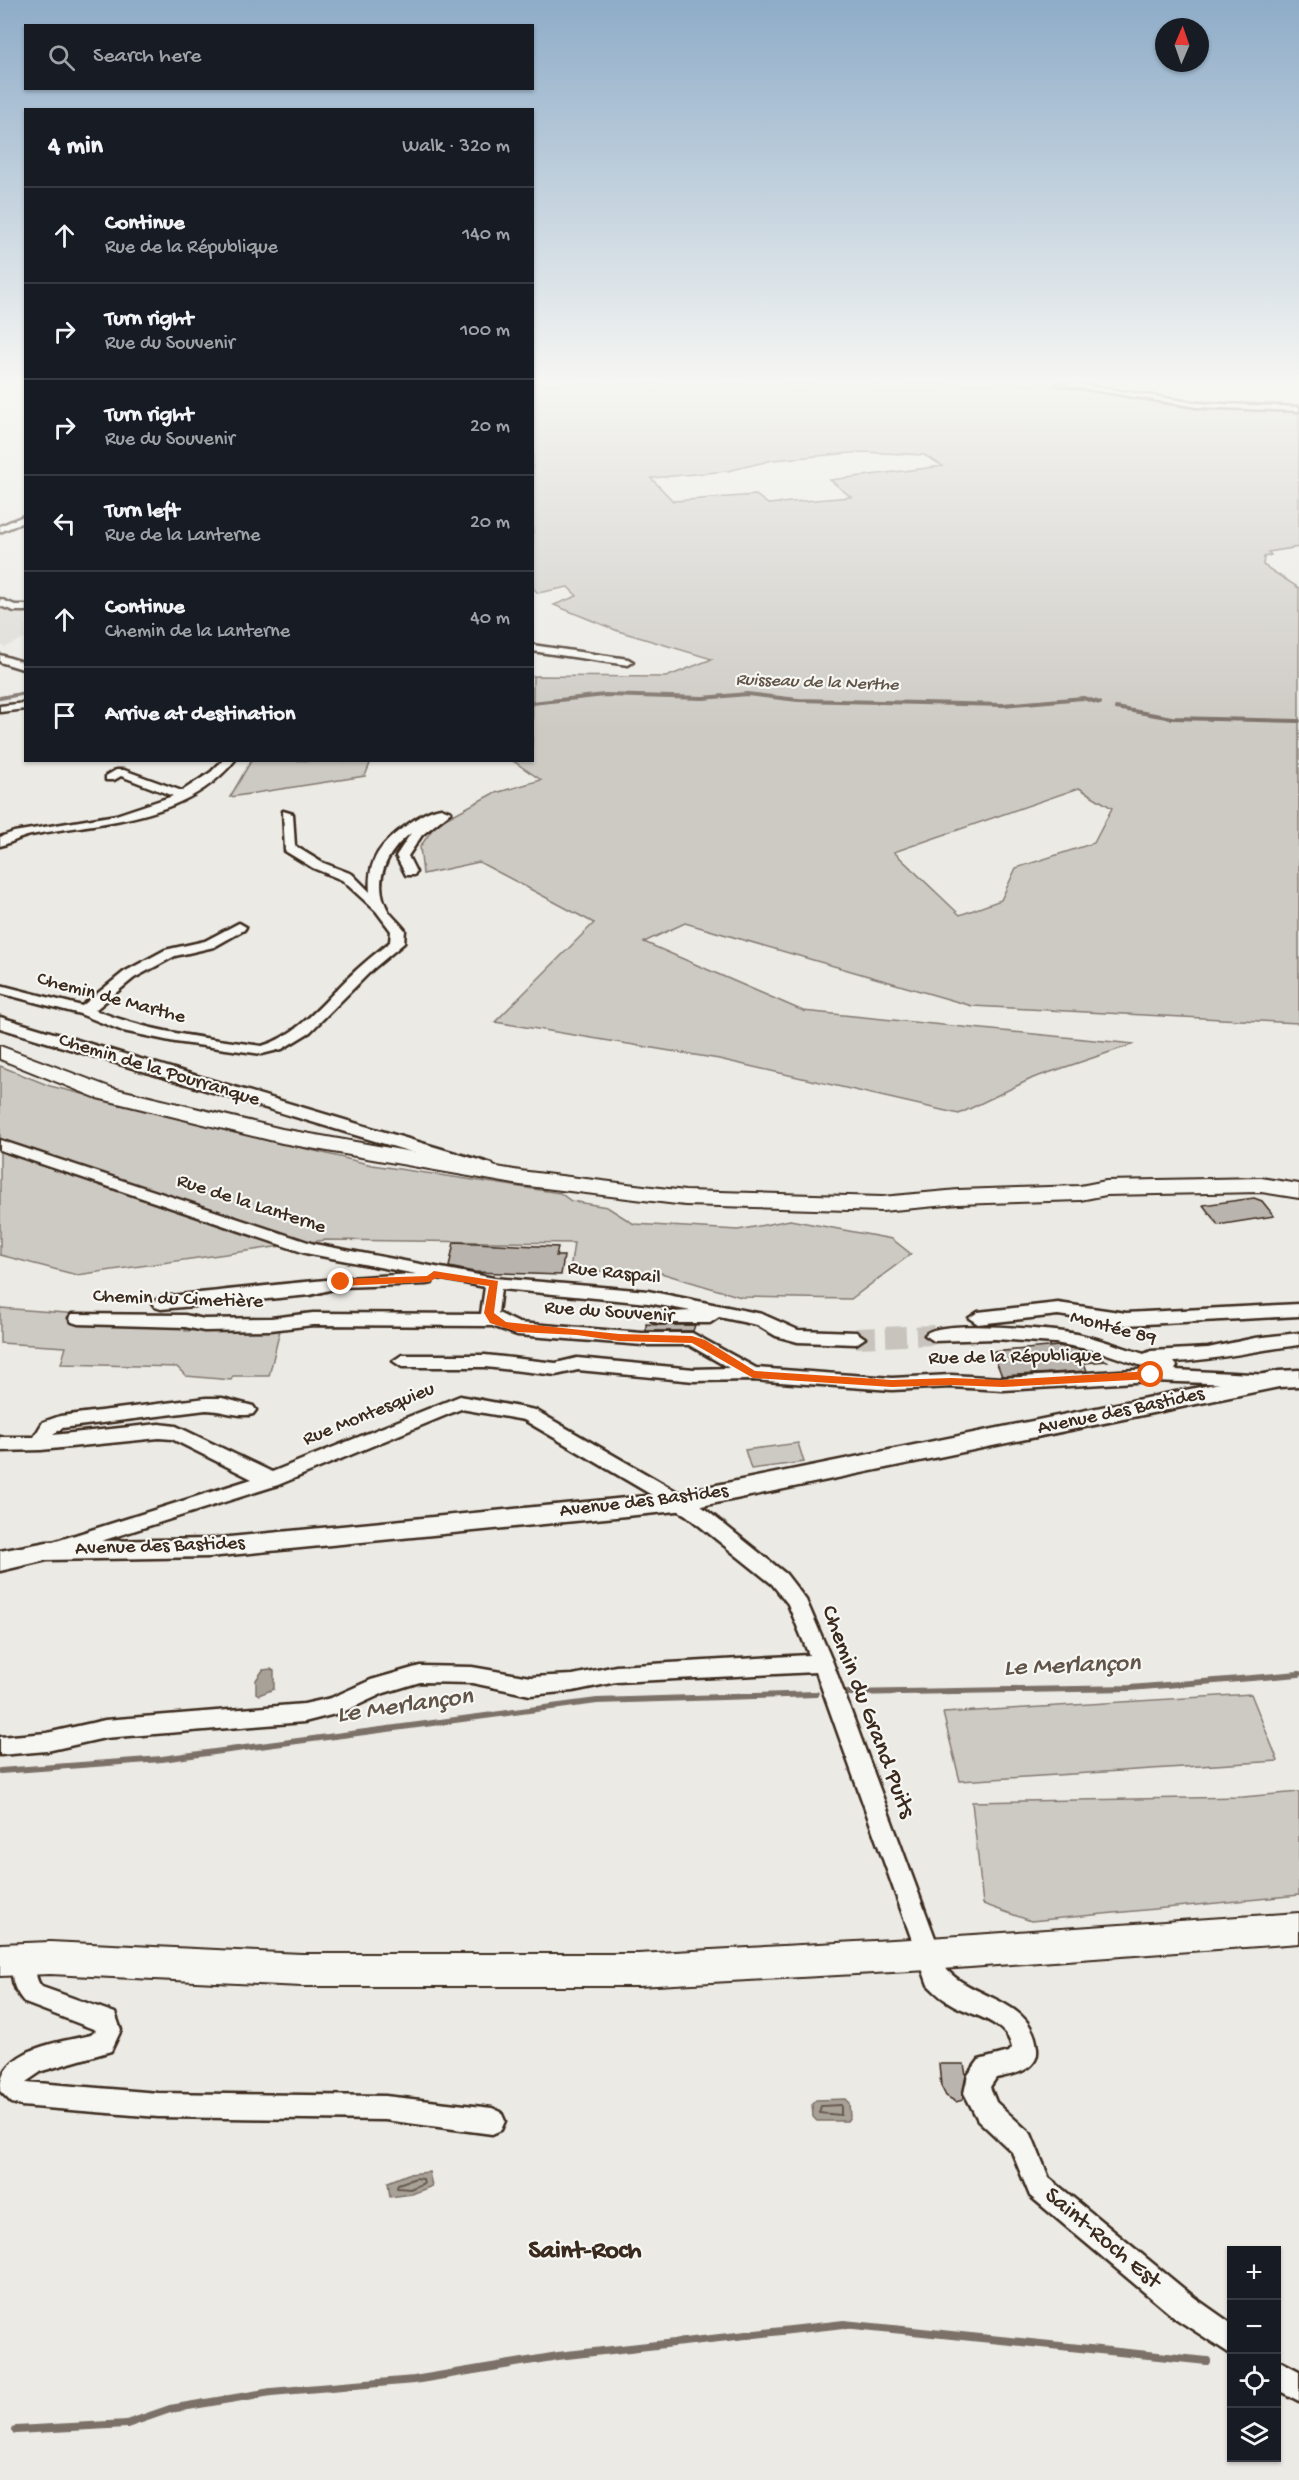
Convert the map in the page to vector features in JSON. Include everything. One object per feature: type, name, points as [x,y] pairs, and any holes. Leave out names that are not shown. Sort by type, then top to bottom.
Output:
[{"type":"main road","points":[[0,1052],[105,1093],[282,1136],[520,1178],[633,1192],[723,1200],[882,1204],[958,1197],[1080,1193],[1106,1188],[1261,1185],[1299,1191]]},
{"type":"main road","points":[[633,1192],[856,1195],[1019,1184],[1299,1182]]},
{"type":"main road","points":[[20,1956],[302,1970],[638,1970],[929,1954],[1299,1928]]},
{"type":"street","points":[[0,529],[24,519]]},
{"type":"street","points":[[0,602],[14,608],[24,608]]},
{"type":"street","points":[[534,648],[628,662]]},
{"type":"street","points":[[0,658],[24,666]]},
{"type":"street","points":[[0,709],[24,706]]},
{"type":"street","points":[[0,842],[18,834],[123,819],[182,795],[217,776],[228,762]]},
{"type":"street","points":[[110,778],[120,772],[182,795]]},
{"type":"street","name":"Chemin de Marthe","points":[[0,989],[85,1011],[123,1027],[175,1038],[262,1050],[275,1048],[310,1022],[366,968],[397,943],[398,930],[381,909],[374,872],[380,856],[404,833],[441,810],[445,812],[417,833],[402,856],[410,872]]},
{"type":"street","points":[[287,814],[289,849],[317,865],[347,877],[381,909]]},
{"type":"street","points":[[0,826],[18,834]]},
{"type":"street","points":[[85,1011],[129,975],[170,953],[209,944],[239,927]]},
{"type":"street","name":"Chemin de la Pourranque","points":[[0,1022],[319,1120],[520,1178]]},
{"type":"street","points":[[319,1120],[333,1145]]},
{"type":"street","name":"Rue de la Lanterne","points":[[0,1144],[311,1249],[494,1284]]},
{"type":"street","points":[[161,1303],[310,1289],[341,1282],[429,1279],[434,1274]]},
{"type":"street","points":[[494,1284],[489,1313],[494,1320]]},
{"type":"street","name":"Rue Raspail","points":[[494,1284],[622,1293],[768,1321],[789,1335],[856,1338]]},
{"type":"street","points":[[978,1318],[1058,1309],[1126,1319],[1299,1310]]},
{"type":"street","name":"Rue Raspail","points":[[658,1317],[710,1317],[729,1314]]},
{"type":"street","name":"Chemin du Cimetière","points":[[78,1318],[185,1321],[204,1325],[271,1324],[313,1319],[494,1320]]},
{"type":"street","name":"Rue du Souvenir","points":[[494,1320],[518,1329],[642,1339],[692,1339],[701,1342],[753,1374]]},
{"type":"street","name":"Montée 89","points":[[934,1335],[995,1332],[1061,1337],[1095,1344],[1139,1358],[1150,1365],[1260,1374],[1289,1379]]},
{"type":"street","points":[[1139,1358],[1208,1354],[1255,1344],[1299,1339]]},
{"type":"street","name":"Rue de la République","points":[[402,1361],[488,1361],[548,1368],[572,1367],[578,1364],[694,1375],[753,1374],[892,1384],[951,1381],[1003,1384],[1151,1375],[1289,1379]]},
{"type":"street","name":"Avenue des Bastides","points":[[0,1561],[48,1551],[209,1548],[677,1502],[1289,1379]]},
{"type":"street","name":"Rue Montesquieu","points":[[48,1551],[271,1480],[460,1402],[529,1415],[651,1484],[677,1502]]},
{"type":"street","points":[[41,1443],[43,1432],[50,1425],[60,1422],[206,1404],[222,1404],[247,1410]]},
{"type":"street","points":[[0,1444],[41,1443],[159,1431],[176,1433],[271,1480]]},
{"type":"street","name":"Chemin du Grand Puits","points":[[677,1502],[693,1510],[778,1579],[796,1600],[823,1663],[929,1954]]},
{"type":"street","points":[[0,1746],[47,1742],[105,1729],[304,1713],[335,1706],[378,1686],[420,1674],[472,1675],[530,1686],[573,1683],[616,1674],[823,1663]]},
{"type":"street","name":"Saint-Roch Est","points":[[929,1954],[942,1985],[952,1994],[1007,2017],[1021,2030],[1026,2042],[1022,2058],[1016,2062],[988,2068],[977,2084],[977,2093],[987,2111],[1022,2143],[1039,2187],[1185,2308],[1227,2337]]},
{"type":"street","points":[[20,1956],[22,1977],[26,1988],[34,1995],[96,2016],[106,2021],[109,2028],[107,2038],[102,2043],[31,2063],[19,2069],[10,2085],[21,2094],[158,2105],[385,2108],[492,2121]]},
{"type":"street","points":[[1281,2376],[1299,2387]]},
{"type":"shaded area","points":[[534,500],[762,500],[768,504],[819,500],[1299,500],[1299,547],[1268,552],[1271,555],[1264,557],[1263,565],[1299,588],[1299,1023],[972,1006],[685,923],[644,942],[803,1011],[1134,1044],[1033,1078],[959,1114],[719,1059],[495,1022],[594,923],[479,862],[423,874],[420,847],[436,824],[492,794],[541,780],[514,762],[534,762],[534,676],[666,677],[712,659],[618,631],[554,605],[577,596],[568,587],[538,593],[534,589]],"holes":[[[1079,788],[1112,808],[1094,843],[1016,868],[1001,900],[960,915],[894,852]]]},
{"type":"shaded area","points":[[0,606],[24,614],[24,638],[5,647],[0,645]]},
{"type":"shaded area","points":[[250,762],[371,762],[365,776],[230,797]]},
{"type":"shaded area","points":[[0,1066],[50,1086],[372,1165],[560,1193],[571,1201],[607,1207],[634,1224],[738,1230],[790,1220],[892,1239],[911,1254],[851,1299],[741,1297],[661,1273],[570,1270],[574,1243],[324,1240],[77,1275],[0,1255]]},
{"type":"shaded area","points":[[0,1308],[79,1314],[76,1322],[186,1324],[185,1331],[281,1326],[269,1376],[233,1376],[231,1380],[186,1376],[177,1367],[61,1364],[66,1347],[0,1343]]},
{"type":"shaded area","points":[[798,1443],[804,1462],[751,1469],[745,1450]]},
{"type":"shaded area","points":[[1251,1694],[1278,1761],[960,1781],[943,1713]]},
{"type":"shaded area","points":[[1299,1792],[1299,1895],[1031,1921],[983,1904],[972,1802],[1243,1797]]},
{"type":"water","points":[[263,1670],[274,1671],[274,1689],[259,1695],[256,1693],[256,1680]]},
{"type":"water","points":[[845,2099],[849,2103],[850,2117],[847,2121],[817,2121],[813,2117],[812,2104],[816,2100]]},
{"type":"water","points":[[429,2172],[432,2186],[412,2194],[390,2197],[388,2182],[408,2174]]},
{"type":"building","points":[[1254,1198],[1262,1201],[1274,1216],[1218,1225],[1203,1205]]},
{"type":"building","points":[[454,1242],[558,1247],[556,1256],[564,1256],[561,1275],[474,1272],[449,1267]]},
{"type":"building","points":[[646,1324],[695,1325],[693,1331],[646,1331]]},
{"type":"building","points":[[1059,1346],[1085,1351],[1107,1361],[1084,1363],[1087,1371],[1002,1376],[993,1352]]},
{"type":"building","points":[[939,2064],[964,2064],[966,2075],[963,2100],[956,2102],[946,2096],[941,2086]]},
{"type":"waterway","name":"Ruisseau de la Nerthe","points":[[0,698],[24,693]]},
{"type":"waterway","name":"Ruisseau de la Nerthe","points":[[534,703],[605,695],[703,698],[747,694],[798,700],[1003,705],[1083,698],[1100,703]]},
{"type":"waterway","name":"Ruisseau de la Nerthe","points":[[1116,708],[1172,718],[1299,721]]},
{"type":"waterway","name":"Le Merlançon","points":[[847,1693],[1130,1688],[1299,1674]]},
{"type":"waterway","name":"Le Merlançon","points":[[0,1771],[162,1759],[597,1701],[816,1694]]},
{"type":"waterway","points":[[16,2430],[127,2424],[170,2409],[271,2392],[414,2380],[558,2356],[844,2324],[1207,2361]]},
{"type":"tunnel","points":[[856,1338],[934,1335]]},
{"type":"district","name":"Saint-Roch","points":[[585,2252]]},
{"type":"route","points":[[341,1282],[429,1279],[434,1274],[494,1284],[489,1313],[494,1320],[502,1324],[518,1329],[577,1332],[619,1338],[692,1339],[701,1342],[753,1374],[892,1384],[951,1381],[1003,1384],[1151,1375]]}]
